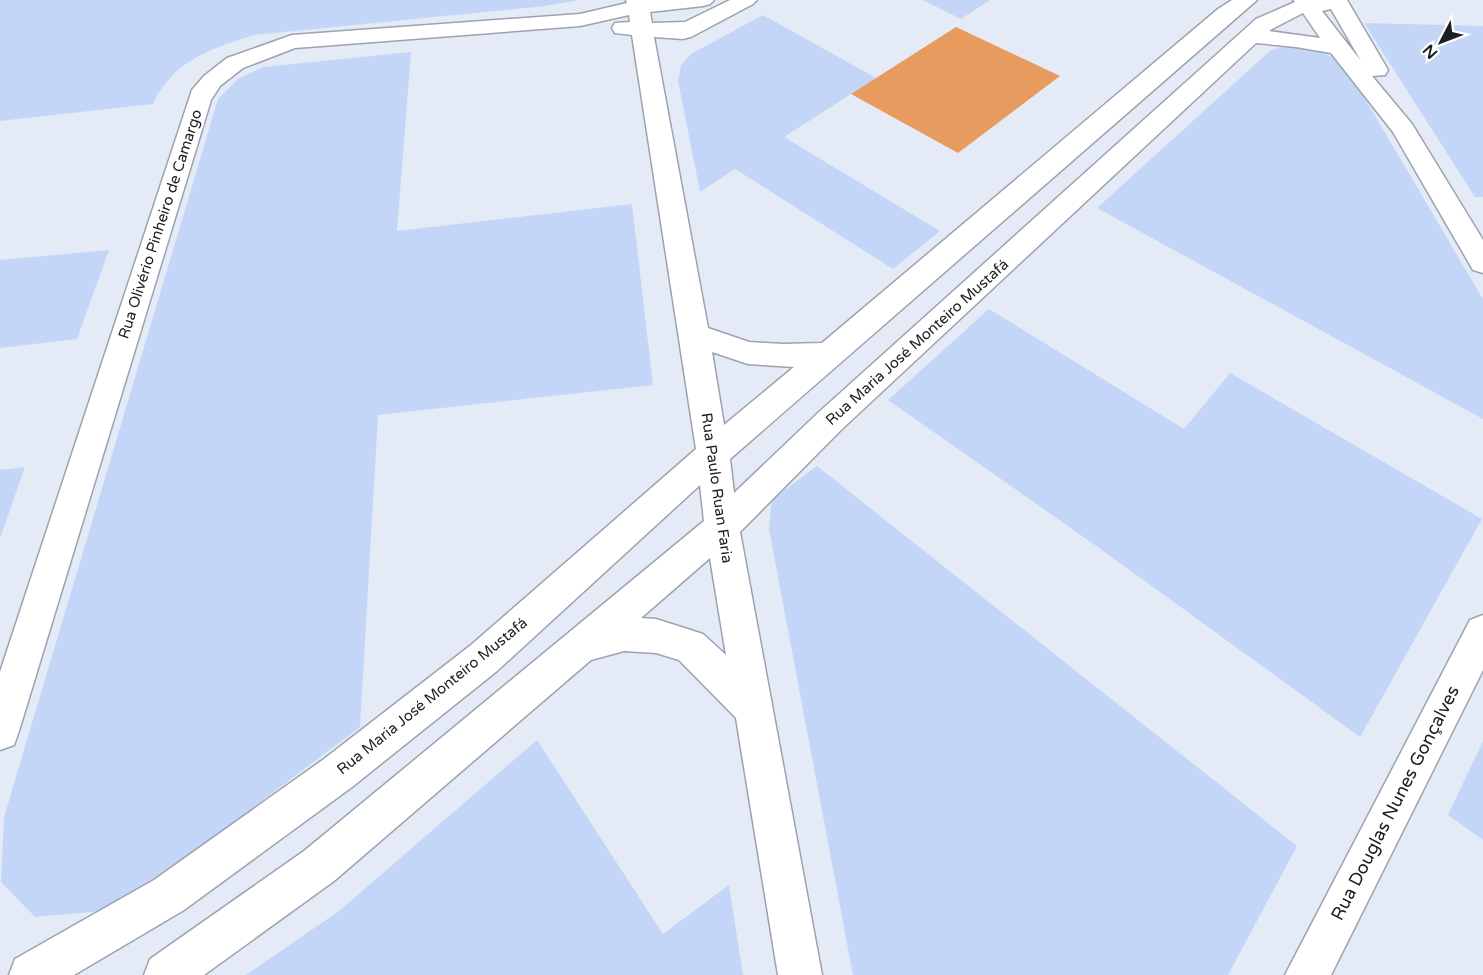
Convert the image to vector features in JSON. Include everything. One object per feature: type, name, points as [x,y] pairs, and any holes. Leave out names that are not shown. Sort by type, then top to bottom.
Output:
[{"type":"street","name":"Rua Olivério Pinheiro de Camargo","points":[[0,731],[204,90],[235,63],[292,42],[580,20],[641,22],[703,0]]},
{"type":"street","points":[[641,22],[692,28],[746,0]]},
{"type":"street","points":[[1337,1],[1389,91],[1403,129]]},
{"type":"street","name":"Rua Maria José Monteiro Mustafá","points":[[166,975],[319,866],[722,527],[830,421],[1256,32],[1285,12],[1307,3],[1337,1]]},
{"type":"street","points":[[1307,3],[1338,48],[1403,129],[1483,263]]},
{"type":"street","name":"Rua Maria José Monteiro Mustafá","points":[[1236,7],[1233,11],[1248,13],[1260,21],[1256,32]]},
{"type":"street","name":"Rua Maria José Monteiro Mustafá","points":[[31,975],[169,895],[338,773],[484,658],[713,454],[1236,7]]},
{"type":"street","name":"Rua Paulo Ruan Faria","points":[[641,22],[694,335],[722,527],[800,975]]},
{"type":"street","name":"Rua Maria José Monteiro Mustafá","points":[[1256,32],[1338,48]]},
{"type":"street","points":[[694,335],[748,353],[783,356],[832,354]]},
{"type":"street","name":"Rua Douglas Nunes Gonçalves","points":[[1307,975],[1483,632]]},
{"type":"street","name":"Rua Maria José Monteiro Mustafá","points":[[582,645],[624,634],[656,636],[690,646],[753,708]]},
{"type":"shaded area","points":[[0,0],[579,0],[545,6],[254,35],[208,51],[195,58],[171,77],[153,104],[0,121]]},
{"type":"shaded area","points":[[923,0],[990,0],[961,19]]},
{"type":"shaded area","points":[[763,15],[876,78],[784,137],[940,231],[893,269],[735,169],[700,192],[678,81],[681,65],[691,54]]},
{"type":"shaded area","points":[[1364,23],[1483,26],[1483,197],[1475,197]]},
{"type":"shaded area","points":[[1286,46],[1317,51],[1345,65],[1483,299],[1483,419],[1097,208],[1271,50]]},
{"type":"shaded area","points":[[411,52],[397,231],[632,204],[653,385],[378,415],[360,727],[191,854],[104,911],[35,917],[1,882],[4,817],[218,99],[238,79],[263,67]]},
{"type":"shaded area","points":[[109,250],[77,339],[0,348],[0,260]]},
{"type":"shaded area","points":[[989,309],[1184,429],[1230,373],[1482,519],[1360,737],[1095,545],[888,400]]},
{"type":"shaded area","points":[[817,466],[1297,846],[1228,975],[853,975],[769,529],[772,499]]},
{"type":"shaded area","points":[[25,467],[0,538],[0,470]]},
{"type":"shaded area","points":[[537,740],[663,934],[729,885],[743,975],[246,975],[339,911]]},
{"type":"shaded area","points":[[1483,741],[1483,840],[1448,815]]},
{"type":"building","points":[[956,27],[1060,76],[958,153],[851,94]]}]
